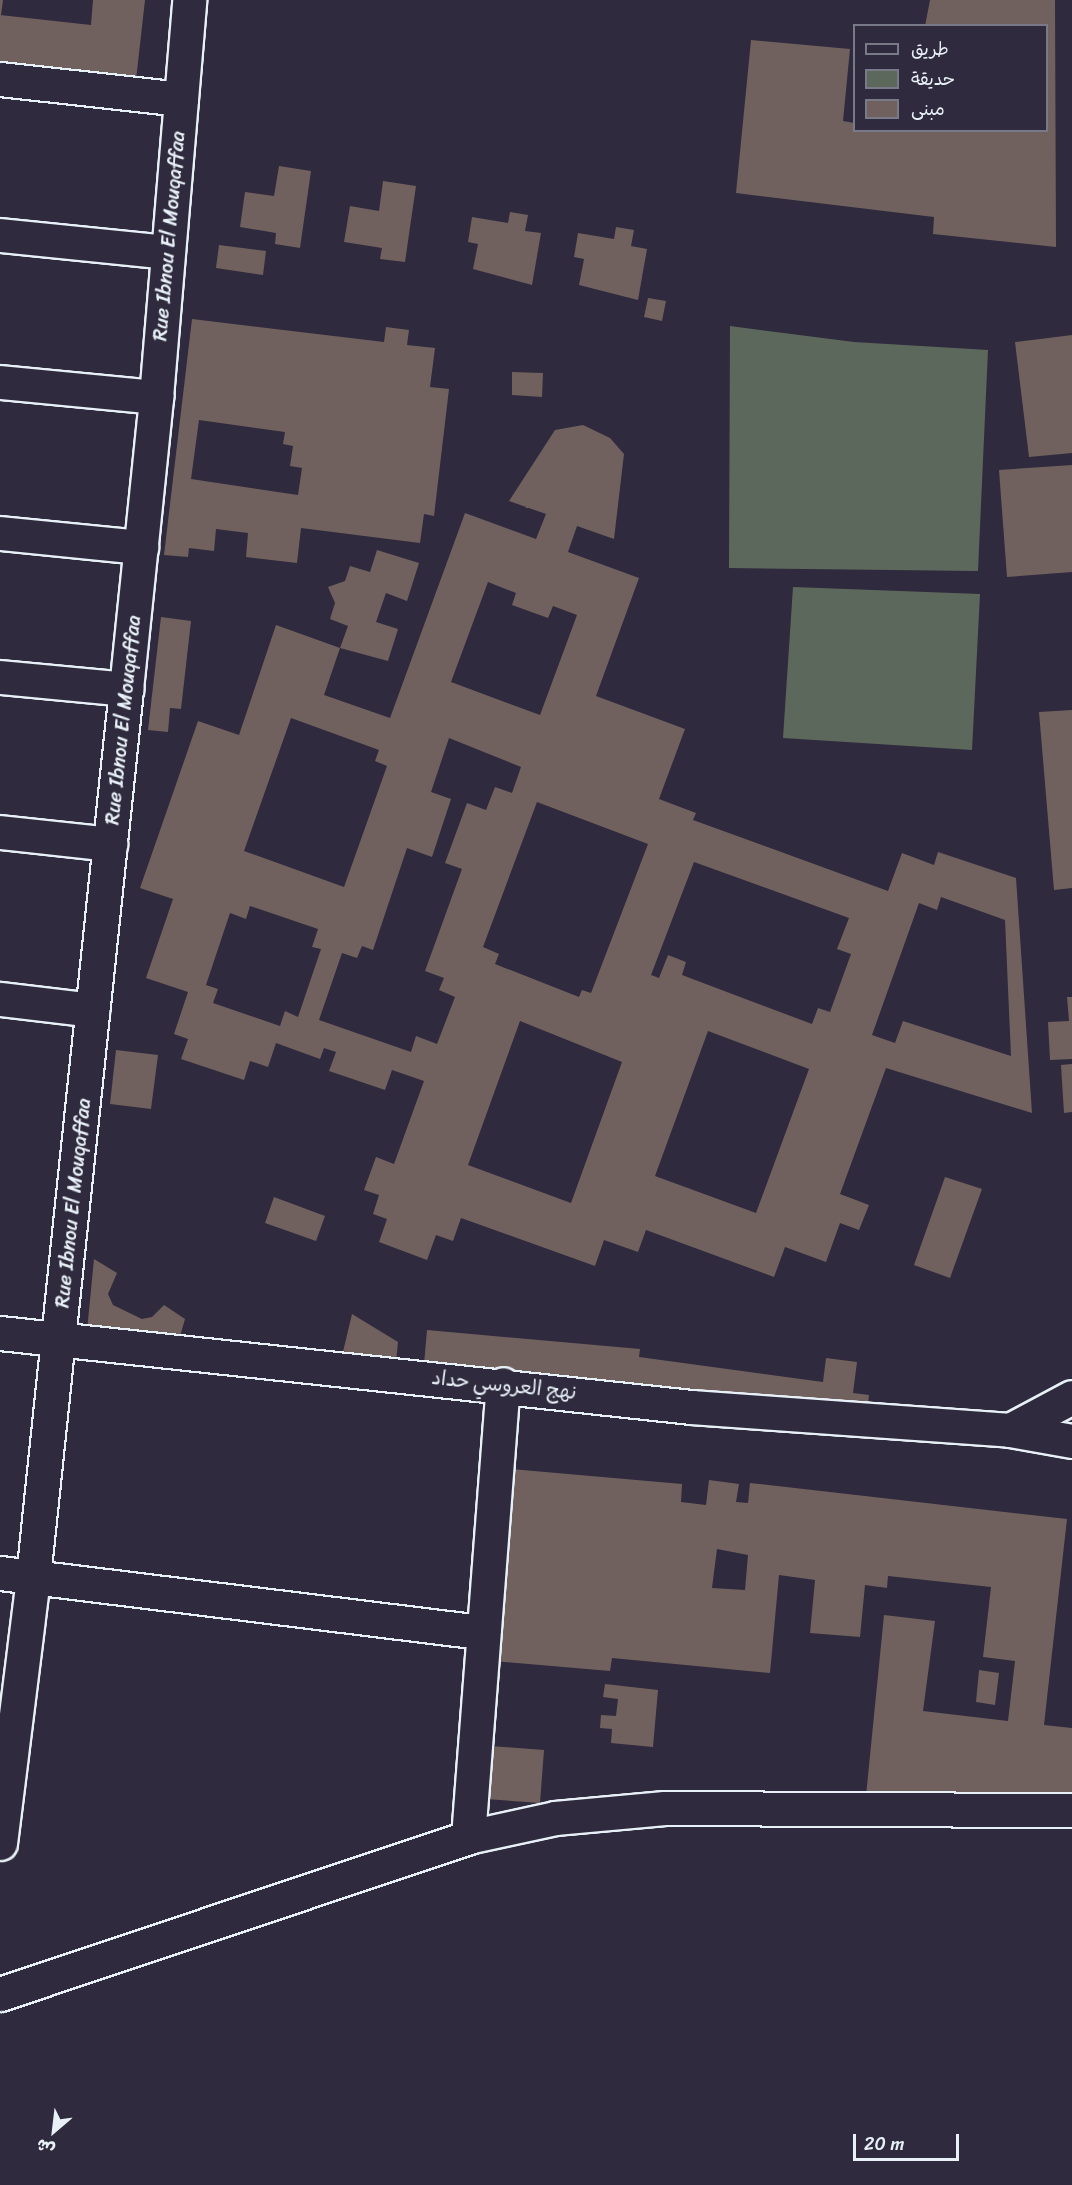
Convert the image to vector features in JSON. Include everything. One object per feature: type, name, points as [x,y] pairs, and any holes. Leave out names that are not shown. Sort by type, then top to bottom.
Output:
[{"type":"street","name":"Rue Ibnou El Mouqaffaa","points":[[0,1843],[59,1340],[141,547],[156,397],[189,0]]},
{"type":"street","points":[[0,79],[181,99]]},
{"type":"street","points":[[0,235],[167,252]]},
{"type":"street","points":[[0,382],[156,397]]},
{"type":"street","points":[[0,533],[141,547]]},
{"type":"street","points":[[0,677],[126,690]]},
{"type":"street","points":[[0,832],[110,844]]},
{"type":"street","points":[[0,999],[92,1010]]},
{"type":"street","name":"نهج العروسي حداد","points":[[0,1333],[502,1384],[691,1407],[1010,1430]]},
{"type":"street","points":[[468,1837],[502,1384]]},
{"type":"street","points":[[1010,1430],[1072,1397]]},
{"type":"street","points":[[1010,1430],[1072,1420]]},
{"type":"street","points":[[1010,1430],[1072,1441]]},
{"type":"street","points":[[0,1573],[483,1632]]},
{"type":"street","points":[[0,1994],[468,1837],[555,1818],[665,1808],[1072,1810]]},
{"type":"green space","points":[[730,326],[854,342],[988,350],[978,571],[729,568]]},
{"type":"green space","points":[[793,587],[980,594],[972,750],[783,738]]},
{"type":"building","points":[[0,0],[3,0],[1,15],[0,15]]},
{"type":"building","points":[[93,0],[145,0],[136,80],[0,64],[0,15],[91,25]]},
{"type":"building","points":[[930,0],[1055,0],[1056,247],[933,234],[934,217],[736,193],[751,40],[850,49],[843,121],[853,123],[853,132],[1048,132],[1048,24],[925,24]]},
{"type":"building","points":[[279,166],[311,171],[300,248],[275,244],[276,233],[240,227],[245,192],[274,196]]},
{"type":"building","points":[[383,181],[416,186],[405,262],[380,259],[382,248],[344,242],[350,206],[379,211]]},
{"type":"building","points":[[510,212],[528,215],[525,231],[541,233],[532,285],[473,269],[478,244],[468,242],[472,217],[508,223]]},
{"type":"building","points":[[616,227],[634,230],[631,246],[647,249],[638,300],[579,285],[584,259],[574,257],[578,233],[614,239]]},
{"type":"building","points":[[219,245],[266,251],[263,275],[216,268]]},
{"type":"building","points":[[648,298],[666,301],[662,321],[644,317]]},
{"type":"building","points":[[192,319],[384,342],[386,327],[409,330],[407,345],[435,348],[430,387],[449,389],[434,516],[424,514],[420,543],[301,528],[297,563],[246,557],[248,533],[216,529],[214,551],[189,548],[188,557],[164,555]],"holes":[[[199,420],[285,432],[283,444],[293,446],[290,466],[302,468],[298,495],[191,479]]]},
{"type":"building","points":[[1072,335],[1072,453],[1029,457],[1015,342]]},
{"type":"building","points":[[512,372],[543,373],[542,397],[512,395]]},
{"type":"building","points":[[583,425],[610,438],[624,454],[614,539],[577,526],[568,552],[639,578],[596,696],[685,729],[659,799],[696,813],[693,820],[888,891],[902,853],[934,865],[938,852],[1016,878],[1032,1113],[886,1068],[840,1194],[869,1205],[859,1230],[840,1223],[826,1262],[785,1247],[774,1277],[646,1230],[638,1252],[604,1240],[595,1266],[461,1218],[453,1241],[436,1235],[427,1260],[379,1242],[387,1219],[373,1214],[379,1195],[364,1190],[376,1157],[394,1164],[424,1081],[392,1070],[385,1090],[329,1071],[336,1052],[324,1048],[320,1059],[276,1043],[268,1067],[250,1061],[244,1080],[181,1059],[188,1039],[174,1034],[188,992],[146,978],[173,899],[140,888],[198,721],[239,735],[276,625],[340,648],[324,695],[390,718],[465,513],[536,539],[546,514],[509,501],[555,430]],"holes":[[[488,582],[516,593],[512,605],[548,618],[553,606],[577,615],[540,715],[451,682]],[[291,718],[379,750],[375,761],[387,766],[344,887],[244,851]],[[449,738],[521,767],[512,793],[495,787],[486,810],[467,803],[445,863],[462,869],[425,971],[444,978],[439,990],[455,997],[437,1044],[416,1036],[411,1052],[319,1020],[342,953],[357,958],[362,946],[373,950],[407,848],[432,857],[451,799],[431,792]],[[537,802],[648,844],[591,993],[582,990],[579,997],[495,964],[499,954],[483,947]],[[694,862],[849,918],[837,949],[851,954],[830,1012],[818,1008],[812,1024],[682,975],[686,962],[668,955],[659,978],[651,975]],[[941,897],[1005,920],[1011,1056],[903,1021],[895,1043],[872,1035],[919,903],[937,910]],[[250,906],[318,929],[312,947],[321,949],[298,1017],[285,1011],[280,1026],[213,1003],[218,989],[206,985],[230,913],[246,919]],[[520,1021],[622,1062],[571,1203],[468,1165]],[[708,1031],[809,1069],[756,1213],[655,1176]]]},
{"type":"building","points":[[1072,465],[1072,572],[1007,577],[999,470]]},
{"type":"building","points":[[377,550],[419,563],[407,601],[386,593],[376,622],[398,629],[388,661],[340,648],[348,626],[330,619],[335,603],[328,587],[345,581],[350,566],[370,572]]},
{"type":"building","points":[[161,617],[191,621],[181,709],[170,708],[168,732],[148,730]]},
{"type":"building","points":[[1072,710],[1072,888],[1054,890],[1039,712]]},
{"type":"building","points":[[1067,997],[1072,997],[1072,1059],[1050,1060],[1048,1022],[1069,1021]]},
{"type":"building","points":[[116,1050],[158,1055],[151,1109],[110,1104]]},
{"type":"building","points":[[1072,1064],[1072,1112],[1064,1113],[1061,1065]]},
{"type":"building","points":[[945,1177],[982,1189],[950,1278],[914,1265]]},
{"type":"building","points":[[274,1197],[325,1216],[316,1241],[265,1223]]},
{"type":"building","points":[[94,1259],[117,1273],[108,1294],[113,1305],[142,1319],[152,1317],[164,1305],[185,1319],[179,1340],[87,1331]]},
{"type":"building","points":[[352,1314],[398,1342],[396,1362],[342,1356]]},
{"type":"building","points":[[427,1330],[640,1349],[639,1357],[823,1382],[826,1358],[857,1362],[853,1393],[869,1395],[867,1415],[637,1384],[424,1364]]},
{"type":"building","points":[[511,1469],[682,1484],[681,1502],[706,1505],[709,1480],[739,1484],[736,1502],[748,1503],[750,1483],[1067,1519],[1044,1725],[1072,1728],[1072,1797],[866,1796],[884,1615],[935,1621],[923,1711],[1008,1721],[1015,1661],[983,1657],[991,1587],[888,1576],[887,1588],[865,1585],[860,1637],[810,1633],[815,1580],[779,1575],[770,1673],[612,1658],[610,1671],[494,1661]],"holes":[[[717,1549],[748,1555],[745,1590],[712,1588]]]},
{"type":"building","points":[[979,1670],[999,1673],[995,1705],[976,1702]]},
{"type":"building","points":[[605,1684],[658,1690],[653,1747],[611,1743],[612,1729],[600,1728],[601,1715],[616,1716],[618,1699],[603,1697]]},
{"type":"building","points":[[490,1746],[544,1750],[540,1803],[486,1799]]}]
